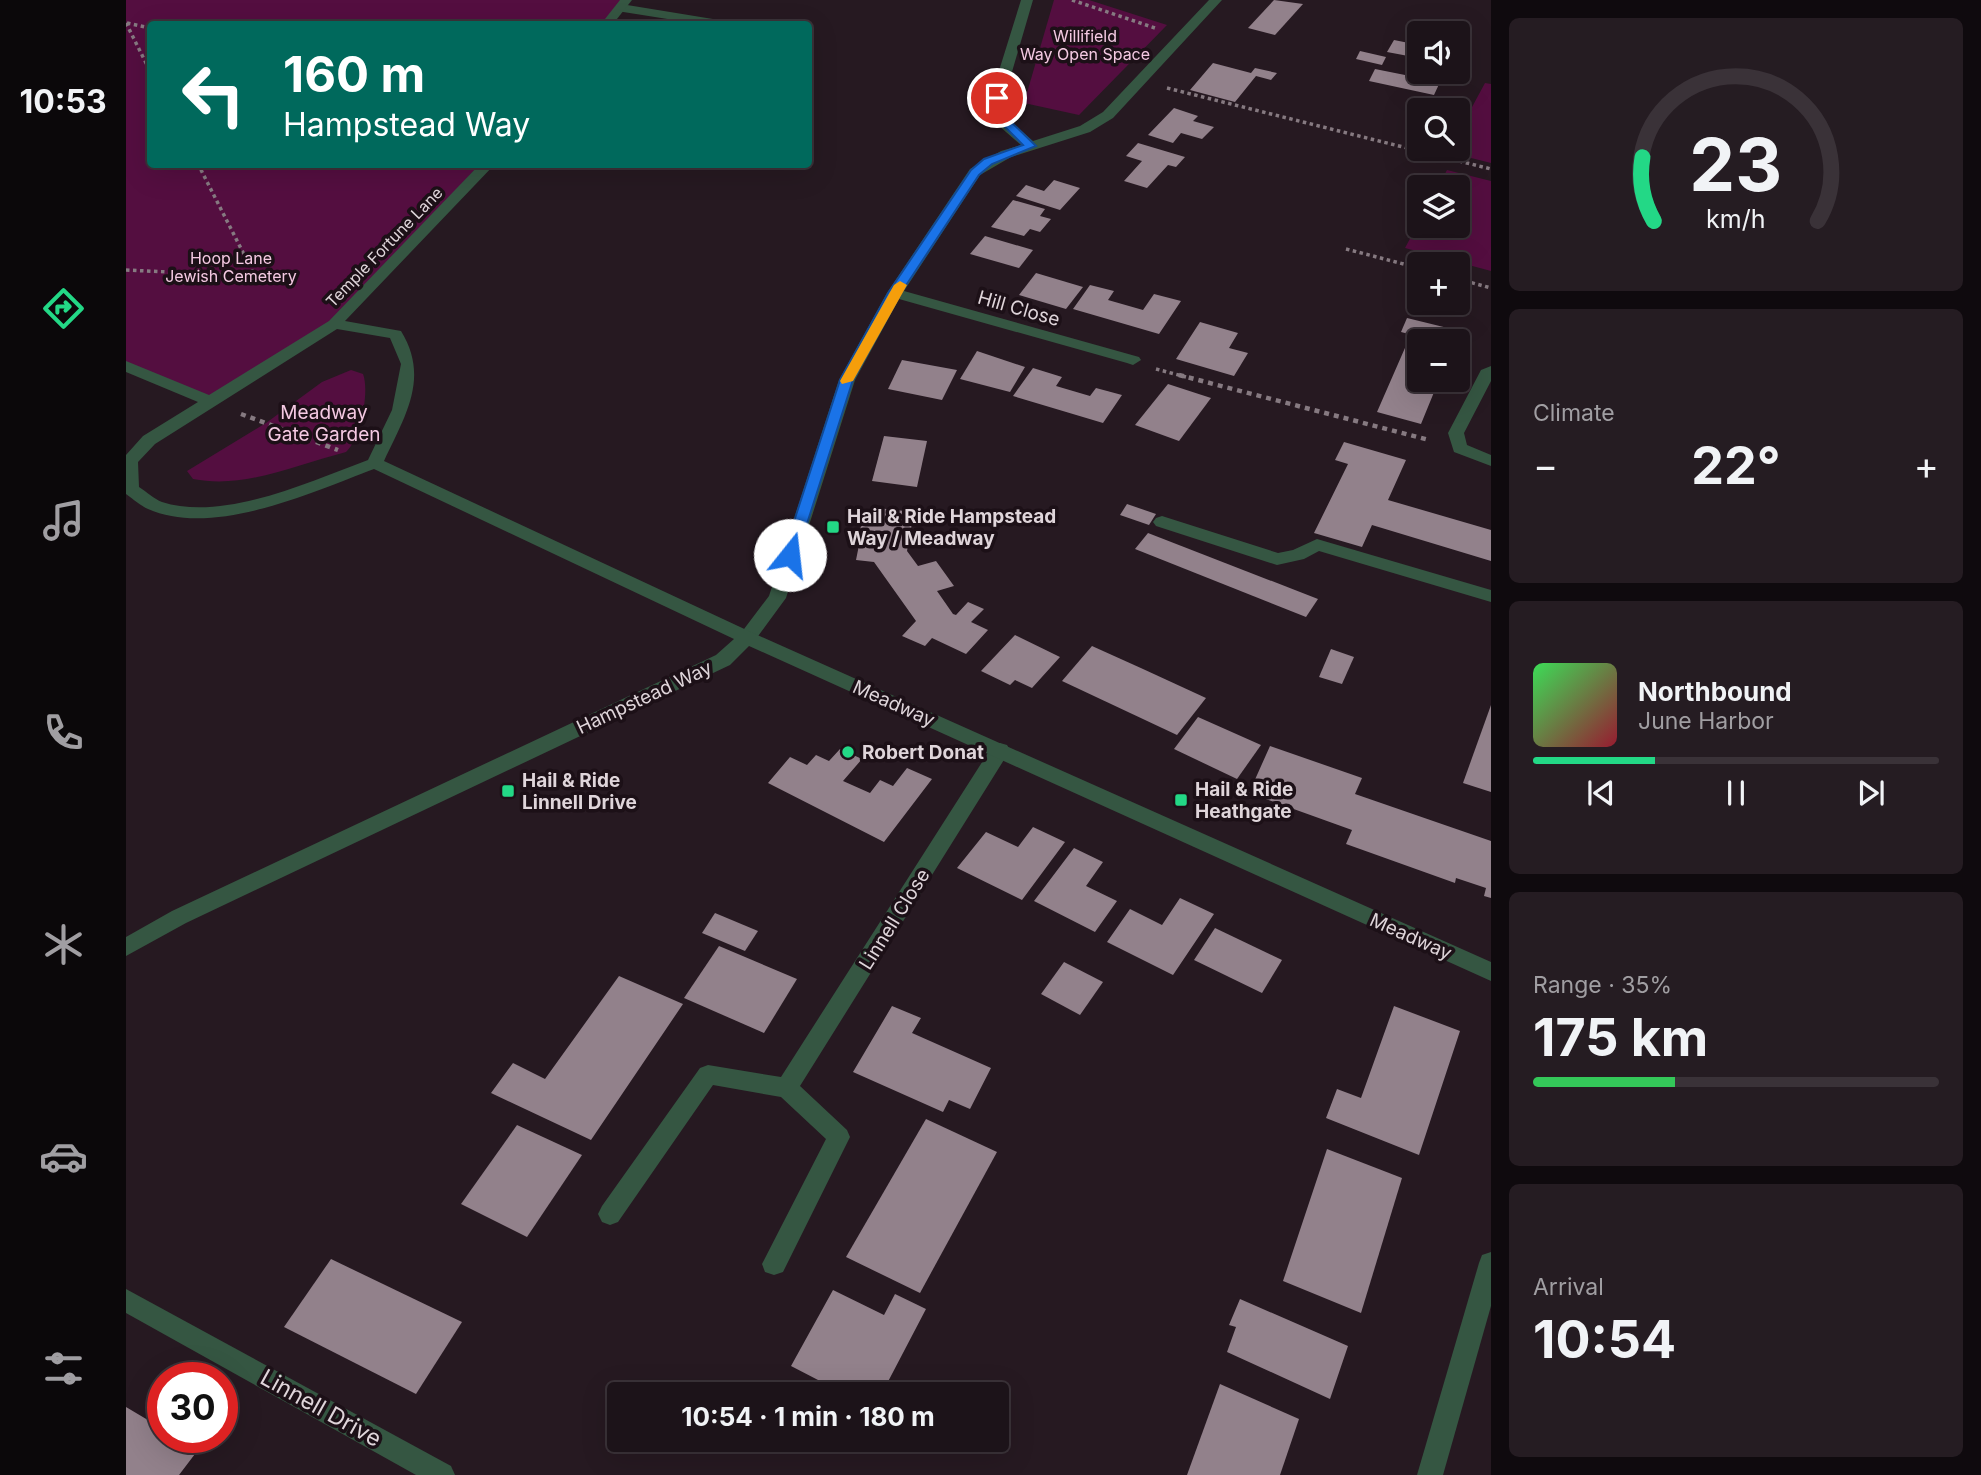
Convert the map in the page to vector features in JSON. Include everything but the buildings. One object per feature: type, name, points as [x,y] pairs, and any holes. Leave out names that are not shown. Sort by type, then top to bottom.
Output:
[{"type":"street","points":[[1027,0],[995,106],[1003,122],[1030,146]]},
{"type":"street","name":"Hampstead Way","points":[[126,947],[191,911],[723,660],[747,638],[777,598],[847,380],[895,293],[975,173],[988,162],[1085,129],[1108,115],[1216,0]]},
{"type":"street","points":[[609,21],[623,4],[705,21]]},
{"type":"street","name":"Temple Fortune Lane","points":[[128,462],[149,440],[334,324],[484,168]]},
{"type":"street","name":"Hill Close","points":[[895,293],[1133,360]]},
{"type":"street","points":[[128,462],[131,489],[139,498],[155,507],[205,514],[280,496],[375,463],[400,410],[409,364],[396,334],[334,324]]},
{"type":"street","points":[[126,366],[211,402]]},
{"type":"street","points":[[1489,370],[1456,433],[1460,449],[1491,461]]},
{"type":"street","name":"Meadway","points":[[375,463],[747,638],[1491,972]]},
{"type":"street","points":[[1163,522],[1277,559],[1298,555],[1317,545],[1491,596]]},
{"type":"street","name":"Linnell Close","points":[[787,1088],[1000,750]]},
{"type":"street","points":[[610,1214],[708,1075],[787,1088],[839,1137],[774,1264]]},
{"type":"street","points":[[1430,1475],[1491,1263]]},
{"type":"street","name":"Linnell Drive","points":[[126,1300],[442,1475]]},
{"type":"path","points":[[1072,0],[1181,37]]},
{"type":"path","points":[[126,23],[147,27]]},
{"type":"path","points":[[126,23],[147,65]]},
{"type":"path","points":[[1139,81],[1491,169]]},
{"type":"path","points":[[126,270],[255,276],[200,168]]},
{"type":"path","points":[[1346,249],[1407,265]]},
{"type":"path","points":[[1470,282],[1491,288]]},
{"type":"path","points":[[1154,369],[1460,449]]},
{"type":"path","points":[[258,421],[375,463]]},
{"type":"green space","name":"Hoop Lane Jewish Cemetery","points":[[126,0],[624,0],[608,21],[147,21],[147,168],[476,168],[334,324],[211,402],[126,366]]},
{"type":"green space","name":"Willifield Way Open Space","points":[[1054,0],[1089,0],[1167,25],[1079,115],[1024,103]]},
{"type":"green space","points":[[1485,83],[1491,84],[1491,163],[1470,158],[1470,111]]},
{"type":"green space","points":[[1447,170],[1467,175],[1444,175]]},
{"type":"green space","points":[[1470,176],[1491,181],[1491,271],[1470,265],[1470,252],[1420,252],[1405,248],[1410,238],[1470,238]]},
{"type":"green space","name":"Meadway Gate Garden","points":[[351,370],[363,374],[365,392],[356,437],[346,452],[270,474],[232,481],[193,479],[187,471],[266,423],[322,382]]},
{"type":"slow traffic","points":[[846,381],[900,285]]},
{"type":"place","name":"Hail & Ride Hampstead Way / Meadway","points":[[833,527]]},
{"type":"place","name":"Robert Donat","points":[[848,752]]},
{"type":"place","name":"Hail & Ride Linnell Drive","points":[[508,791]]},
{"type":"place","name":"Hail & Ride Heathgate","points":[[1181,800]]},
{"type":"route","points":[[790,555],[847,380],[895,293],[975,173],[988,162],[1006,153],[1030,146],[997,114],[997,98]]}]
